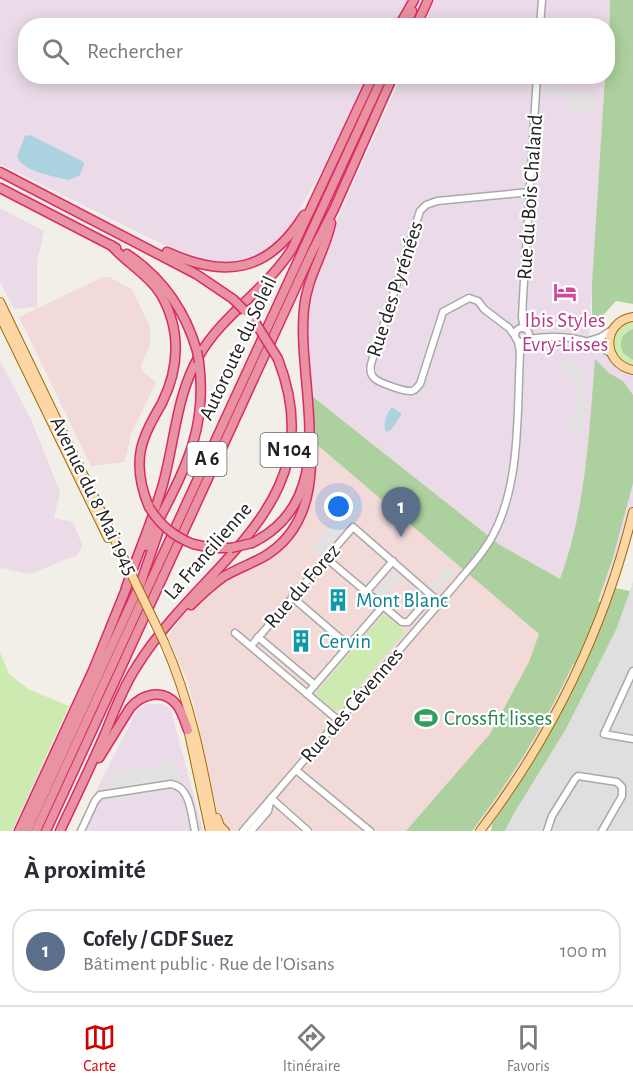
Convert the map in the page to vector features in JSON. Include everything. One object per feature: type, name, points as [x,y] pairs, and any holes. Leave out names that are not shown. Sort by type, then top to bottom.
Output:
[{"type":"highway","points":[[404,18],[416,0]]},
{"type":"highway","points":[[409,18],[416,0]]},
{"type":"highway","points":[[420,18],[428,0]]},
{"type":"highway","points":[[131,239],[138,239],[176,256],[212,267],[233,268],[253,263],[272,253],[289,236],[303,216],[369,84]]},
{"type":"highway","name":"Autoroute du Soleil","points":[[36,831],[379,84]]},
{"type":"highway","name":"Autoroute du Soleil","points":[[46,831],[311,254],[334,209],[389,84]]},
{"type":"highway","points":[[126,588],[161,490],[181,400],[192,368],[216,332],[287,256],[328,169]]},
{"type":"highway","name":"La Francilienne","points":[[0,172],[202,277],[233,299],[255,322],[278,359],[289,398],[291,424],[288,460],[276,494],[251,533],[164,629],[140,660],[125,687],[60,831]]},
{"type":"highway","name":"La Francilienne","points":[[0,188],[111,245],[140,263],[165,287],[183,315],[199,362],[202,389],[199,423],[189,455],[126,588],[94,668],[19,831]]},
{"type":"highway","points":[[140,660],[181,615],[209,589],[230,573],[271,552],[292,532],[303,512],[309,490],[311,441],[303,309],[308,282],[330,229],[334,209]]},
{"type":"highway","points":[[111,245],[143,273],[157,290],[167,307],[175,332],[177,353],[175,369],[166,394],[143,441],[140,458],[141,484],[149,507],[167,529],[193,544],[212,548],[231,548],[252,543],[272,531],[294,505],[303,482],[311,441]]},
{"type":"highway","points":[[27,831],[141,582],[170,498]]},
{"type":"highway","points":[[83,783],[126,714],[141,698],[155,694],[173,701],[179,708],[188,730]]},
{"type":"main road","name":"Avenue du 8 Mai 1945","points":[[0,302],[124,564]]},
{"type":"main road","name":"Avenue du 8 Mai 1945","points":[[0,316],[176,669],[190,714],[215,831]]},
{"type":"main road","points":[[631,371],[616,362],[610,353],[609,342],[612,330],[623,319],[633,316]]},
{"type":"main road","points":[[480,831],[536,749],[579,666],[614,579],[633,512]]},
{"type":"main road","name":"Avenue du 8 Mai 1945","points":[[163,644],[188,730],[209,831]]},
{"type":"main road","points":[[210,804],[225,831]]},
{"type":"street","points":[[541,18],[542,0]]},
{"type":"street","name":"Rue du Bois Chaland","points":[[522,334],[537,84]]},
{"type":"street","name":"Rue des Pyrénées","points":[[530,192],[438,201],[426,205],[420,211],[371,364],[371,375],[379,382],[405,390],[416,389],[420,384],[443,312],[469,297],[478,301],[488,313],[509,328],[522,334],[589,341]]},
{"type":"street","points":[[589,341],[601,338],[612,330]]},
{"type":"street","name":"Rue des Cévennes","points":[[243,831],[440,603],[493,535],[508,497],[513,466],[522,334]]},
{"type":"street","points":[[589,341],[610,353]]},
{"type":"street","name":"Rue du Forez","points":[[251,646],[353,527],[393,561]]},
{"type":"street","points":[[307,694],[383,606],[326,558]]},
{"type":"street","points":[[366,592],[393,561],[440,603]]},
{"type":"street","name":"Rue des Cévennes","points":[[383,606],[404,623],[411,619],[431,596]]},
{"type":"street","points":[[292,597],[349,646]]},
{"type":"street","points":[[235,633],[338,720]]},
{"type":"street","points":[[258,637],[315,685]]},
{"type":"street","points":[[633,671],[604,734],[633,739]]},
{"type":"street","points":[[297,770],[370,831]]},
{"type":"street","points":[[547,831],[552,816],[578,776],[617,782],[622,787],[622,796],[602,831]]},
{"type":"street","points":[[81,831],[100,795],[171,784],[180,786],[186,794],[195,831]]},
{"type":"street","points":[[251,831],[268,811],[271,798],[308,831]]},
{"type":"street","points":[[487,831],[495,812]]},
{"type":"shaded area","points":[[0,0],[408,0],[398,18],[18,18],[18,84],[365,84],[325,165],[283,238],[269,251],[252,259],[222,264],[204,261],[178,252],[0,164]]},
{"type":"shaded area","points":[[435,0],[610,0],[609,18],[427,18]]},
{"type":"shaded area","points":[[398,84],[605,84],[589,340],[633,375],[633,510],[604,604],[500,545],[313,397],[306,330],[311,286],[342,208]]},
{"type":"shaded area","points":[[545,88],[561,89],[561,93],[564,93],[564,90],[570,90],[570,93],[573,93],[573,90],[583,91],[583,99],[596,100],[595,111],[572,111],[572,106],[566,105],[567,95],[544,94]]},
{"type":"shaded area","points":[[0,208],[44,231],[37,262],[37,307],[14,309],[0,282]]},
{"type":"shaded area","points":[[103,277],[109,277],[132,289],[150,327],[150,345],[141,366],[156,383],[131,434],[125,462],[91,466],[19,317]]},
{"type":"shaded area","points":[[561,359],[577,364],[585,376],[585,390],[582,390],[582,393],[585,393],[584,419],[580,420],[580,423],[583,423],[583,437],[572,431],[578,390],[575,390],[572,375],[560,370]]},
{"type":"shaded area","points":[[0,361],[31,419],[60,492],[54,518],[73,522],[82,547],[77,555],[30,574],[1,568],[0,570]]},
{"type":"shaded area","points":[[315,443],[578,667],[552,719],[478,831],[229,831],[222,825],[188,683],[168,636],[182,617],[228,578],[266,559],[296,534],[309,509],[316,483]]},
{"type":"shaded area","points":[[355,497],[365,504],[320,556],[311,548]]},
{"type":"shaded area","points":[[447,566],[454,574],[437,593],[430,587],[443,571],[446,573]]},
{"type":"shaded area","points":[[392,573],[402,577],[394,586],[391,584],[393,587],[383,600],[375,593],[385,580],[388,582],[386,579]]},
{"type":"shaded area","points":[[633,581],[633,831],[505,831],[566,729],[616,630]]},
{"type":"shaded area","points":[[146,704],[163,704],[171,710],[203,831],[76,831],[136,712]]},
{"type":"shaded area","points":[[174,763],[183,782],[178,790],[99,801],[97,797],[104,791],[110,773]]},
{"type":"green space","points":[[610,0],[633,0],[633,304],[616,301],[599,320],[592,318],[592,284],[605,84],[615,84],[615,18],[610,18]]},
{"type":"green space","points":[[633,320],[633,366],[622,362],[616,356],[612,336],[622,323]]},
{"type":"green space","points":[[633,329],[633,360],[623,353],[621,342],[624,335]]},
{"type":"green space","points":[[595,359],[609,373],[623,381],[633,395],[633,483],[613,558],[598,601],[604,604],[578,667],[573,664],[527,750],[472,831],[406,831],[490,734],[529,662],[539,634],[315,443],[313,397],[500,545],[560,579],[576,526],[581,498]]},
{"type":"green space","points":[[615,588],[630,591],[616,630],[566,729],[505,831],[491,831],[492,824],[528,768],[561,710],[590,650]]},
{"type":"green space","points":[[384,614],[405,632],[339,710],[334,710],[315,694]]},
{"type":"green space","points":[[0,652],[9,674],[28,689],[69,706],[12,831],[0,831]]},
{"type":"water","points":[[30,135],[82,161],[84,164],[80,175],[69,180],[40,173],[20,162],[17,157],[25,136]]},
{"type":"water","points":[[392,407],[402,414],[391,430],[386,432],[386,419]]},
{"type":"pier","points":[[128,560],[172,648],[162,656],[123,574]]},
{"type":"place","name":"Ibis Styles Evry-Lisses","points":[[565,292]]},
{"type":"place","name":"Cofely / GDF Suez","points":[[401,537]]},
{"type":"place","name":"Mont Blanc","points":[[338,600]]},
{"type":"place","name":"Cervin","points":[[301,641]]},
{"type":"place","name":"Crossfit lisses","points":[[426,718]]}]
